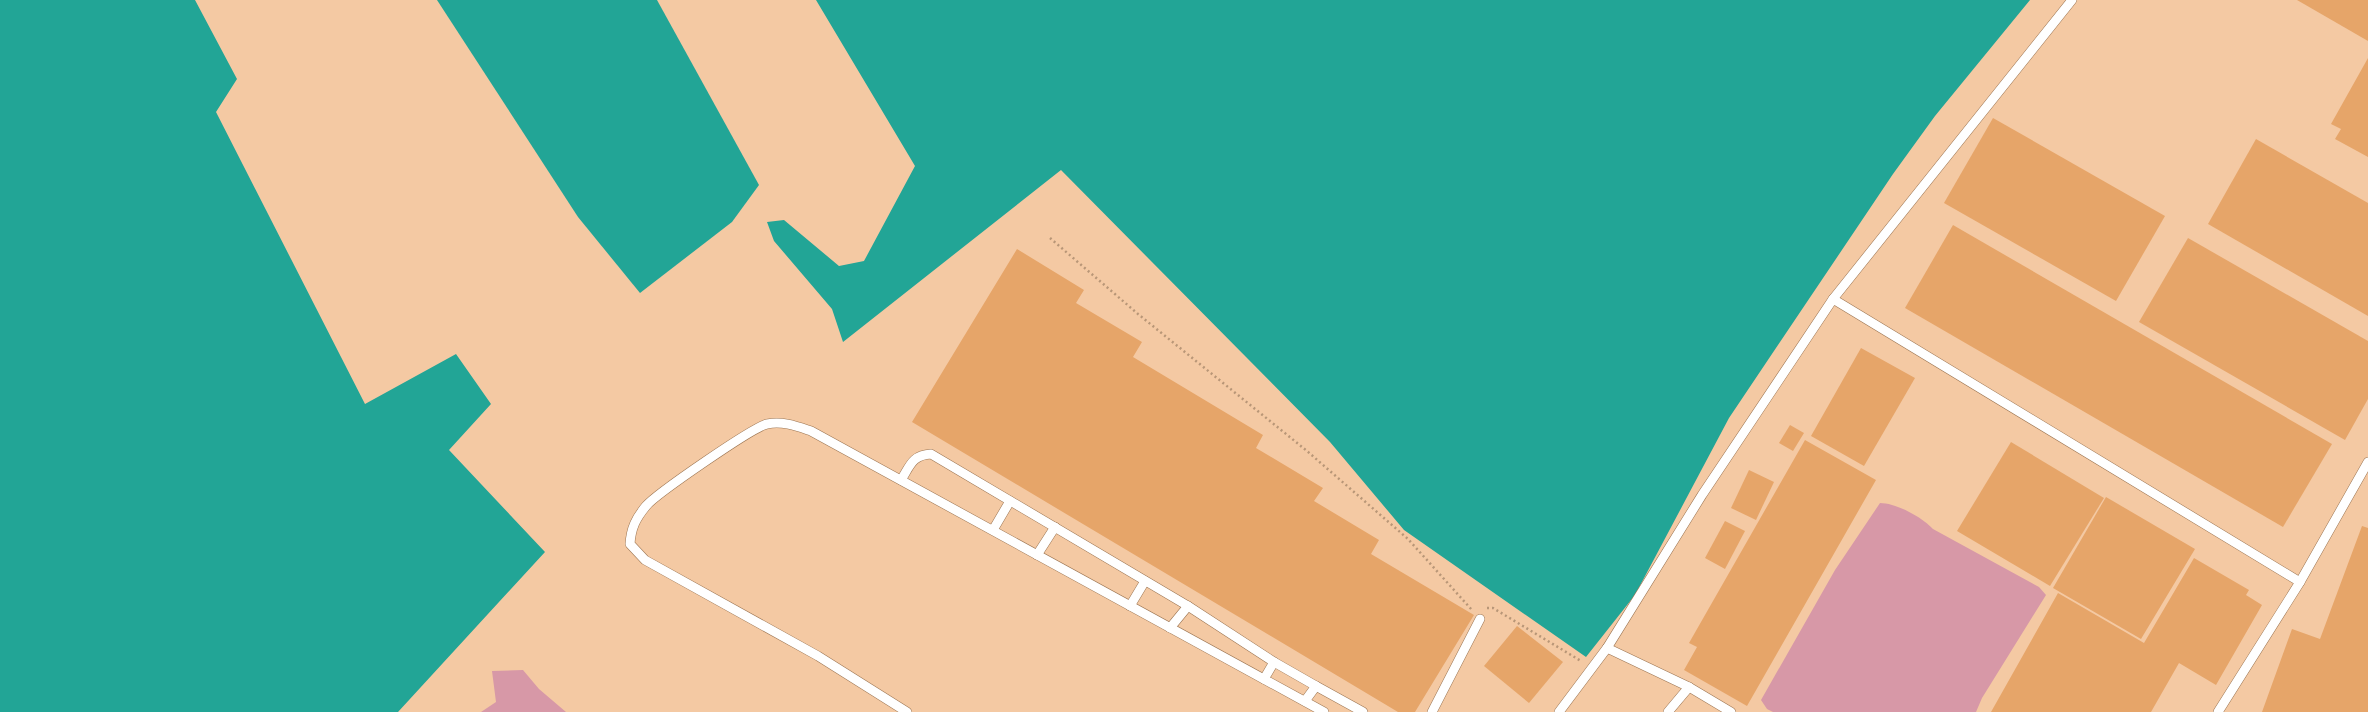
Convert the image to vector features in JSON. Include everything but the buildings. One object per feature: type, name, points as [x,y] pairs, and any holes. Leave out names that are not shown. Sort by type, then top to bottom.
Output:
[{"type":"lane","points":[[1559,712],[1593,669],[1607,648],[1702,495],[1833,299],[2072,0]]},
{"type":"lane","points":[[1833,299],[2300,582]]},
{"type":"lane","points":[[907,712],[818,656],[645,560],[630,544],[631,527],[647,505],[730,444],[766,424],[788,423],[811,431],[1324,712]]},
{"type":"lane","points":[[901,480],[916,458],[921,454],[931,454],[1188,606],[1274,662],[1363,712]]},
{"type":"lane","points":[[2218,712],[2300,582],[2368,462]]},
{"type":"lane","points":[[993,530],[1010,501]]},
{"type":"lane","points":[[1037,555],[1055,528]]},
{"type":"lane","points":[[1130,606],[1145,581]]},
{"type":"lane","points":[[1170,628],[1188,606]]},
{"type":"lane","points":[[1432,712],[1480,619]]},
{"type":"lane","points":[[1607,648],[1689,687],[1731,712]]},
{"type":"lane","points":[[1264,679],[1274,662]]},
{"type":"lane","points":[[1305,702],[1316,686]]},
{"type":"lane","points":[[1668,712],[1689,687]]},
{"type":"path","points":[[1050,238],[1138,314],[1307,450],[1408,539],[1480,619],[1486,608],[1493,608],[1593,669]]},
{"type":"shaded area","points":[[1880,503],[1893,505],[1916,516],[1933,529],[2039,587],[2046,595],[1982,698],[1976,712],[1773,712],[1767,709],[1761,700],[1835,570]]},
{"type":"shaded area","points":[[523,670],[539,689],[566,712],[481,712],[496,702],[492,671]]},
{"type":"water","points":[[0,0],[195,0],[237,79],[216,112],[365,404],[456,354],[491,404],[449,450],[545,552],[398,712],[0,712]]},
{"type":"water","points":[[437,0],[657,0],[759,185],[732,222],[640,293],[578,217]]},
{"type":"water","points":[[816,0],[2030,0],[1935,116],[1893,174],[1729,418],[1635,595],[1586,657],[1404,530],[1330,442],[1061,170],[843,342],[832,309],[774,241],[767,222],[784,220],[839,266],[864,261],[915,166]]}]
